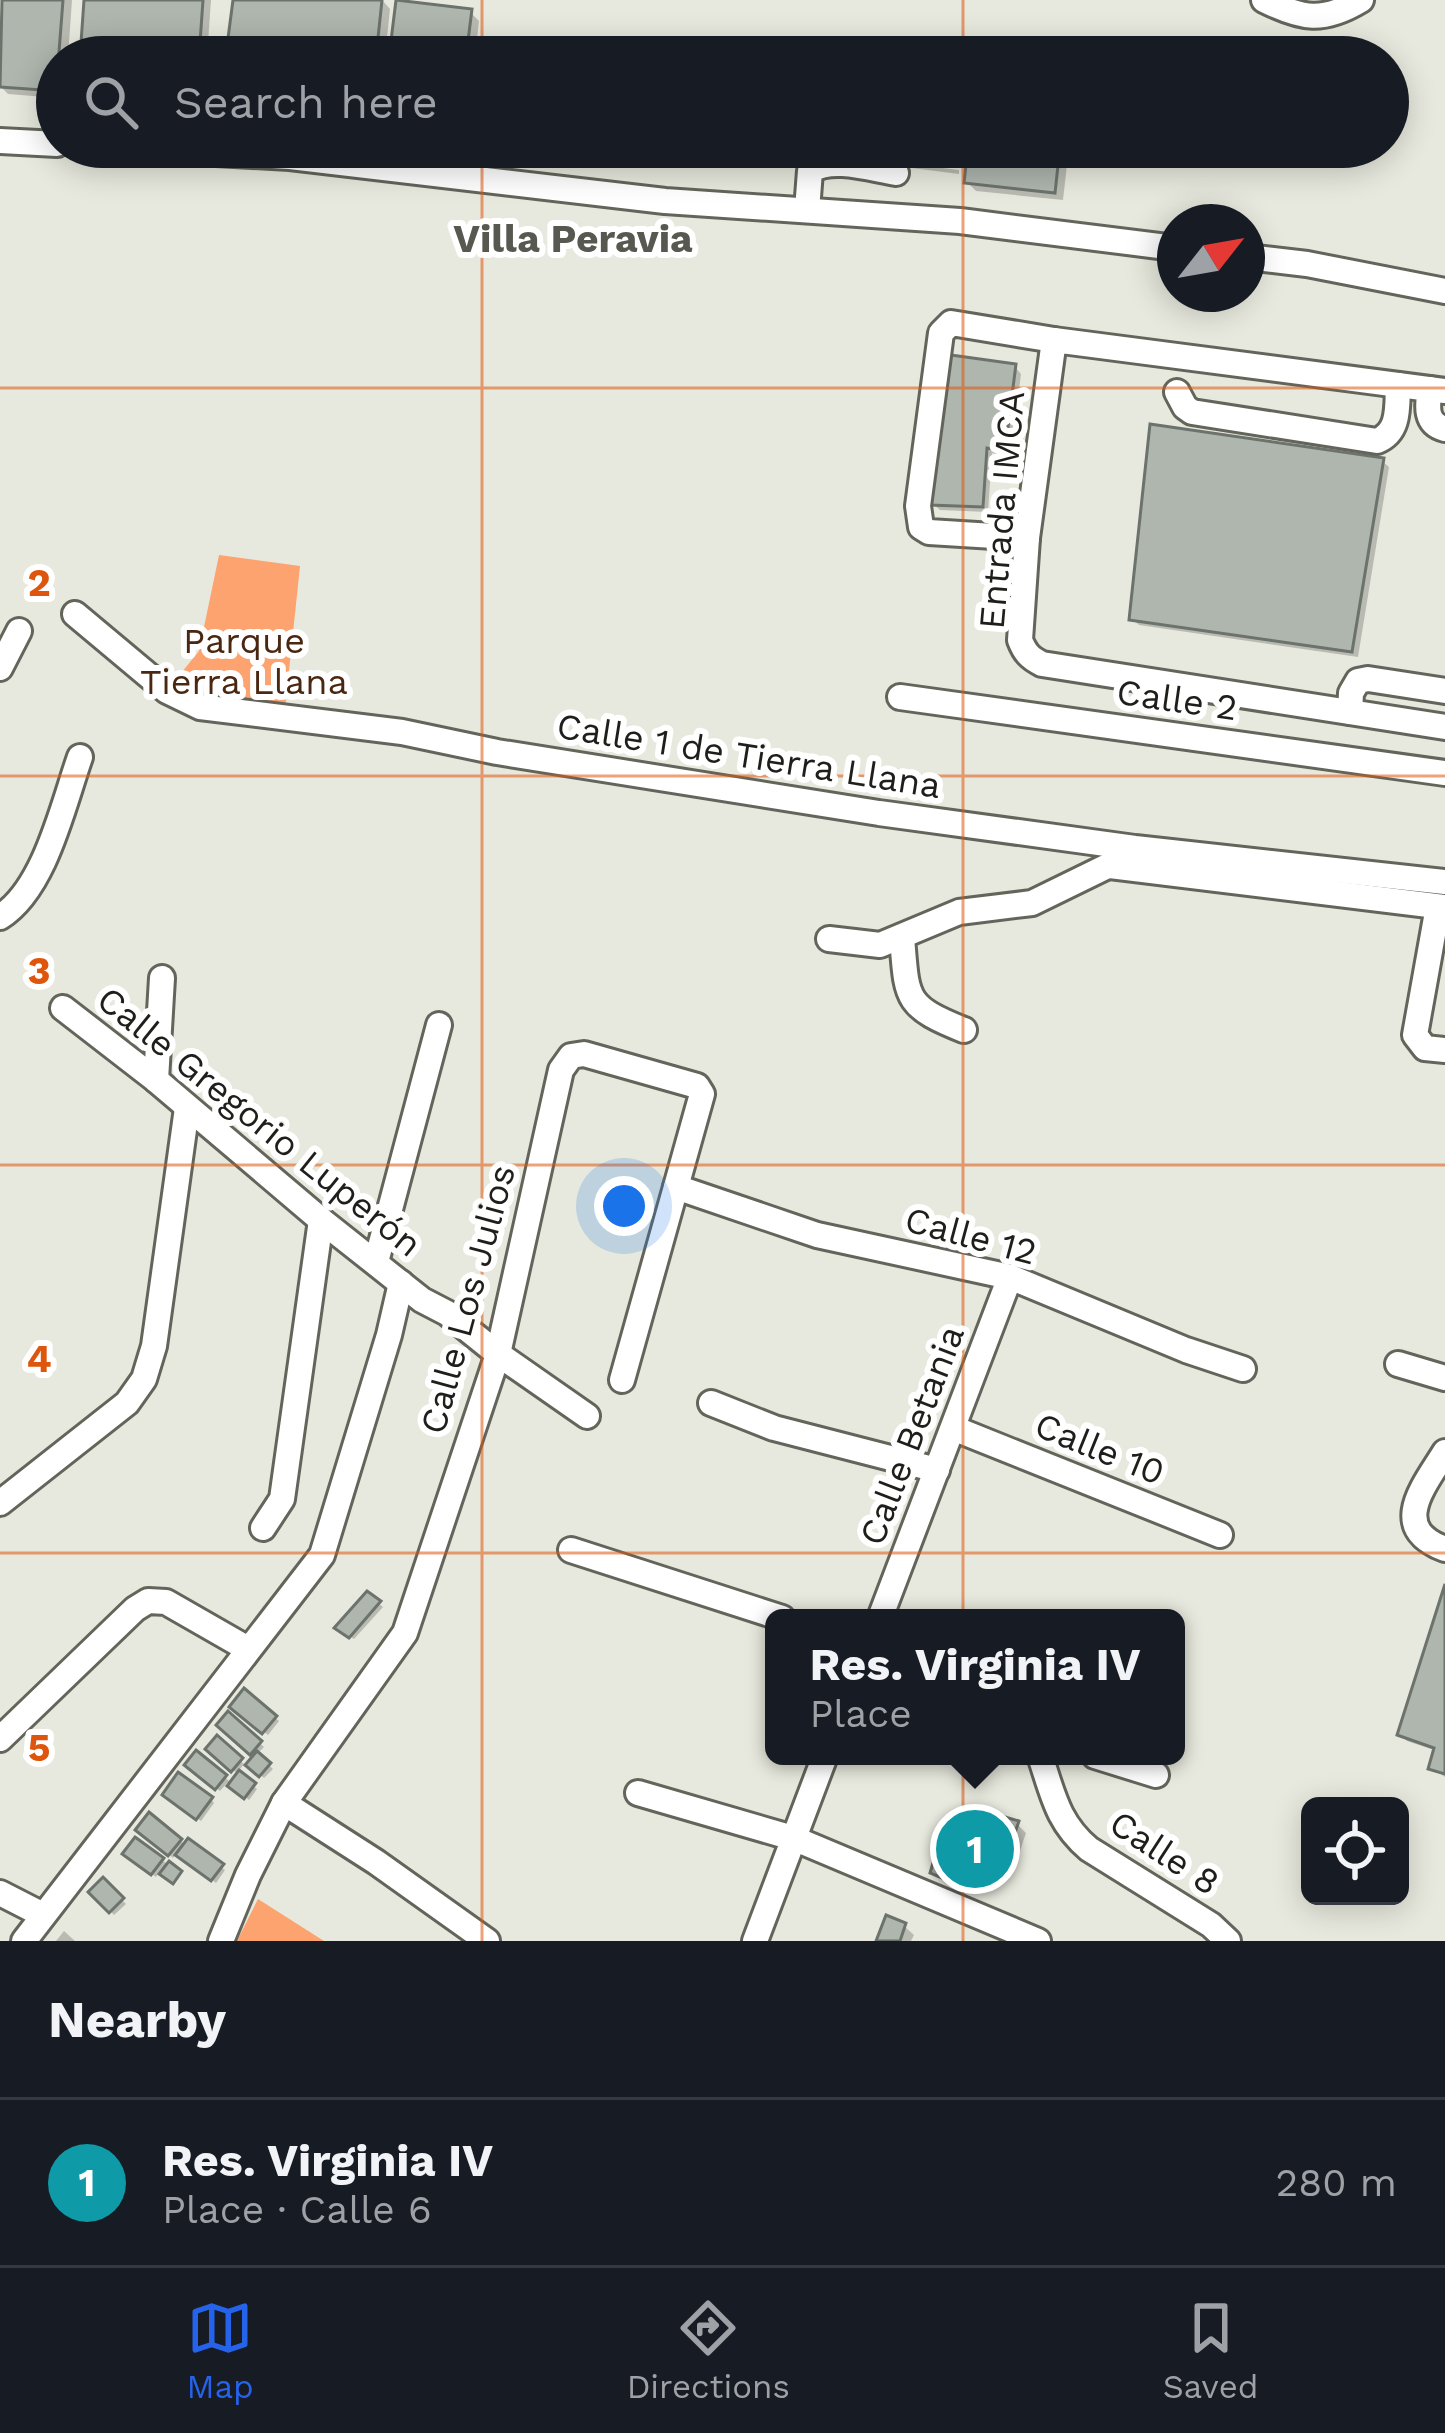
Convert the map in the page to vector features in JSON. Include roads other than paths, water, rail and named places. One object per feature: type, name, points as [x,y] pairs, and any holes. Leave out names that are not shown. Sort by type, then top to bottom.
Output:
[{"type":"street","points":[[1264,0],[1297,16],[1339,13],[1361,0]]},
{"type":"street","points":[[0,140],[36,143]]},
{"type":"street","points":[[384,168],[665,201],[960,221],[1157,246]]},
{"type":"street","points":[[807,210],[814,168]]},
{"type":"street","points":[[859,168],[896,173]]},
{"type":"street","points":[[1265,258],[1445,291]]},
{"type":"street","points":[[1027,538],[936,533],[921,527],[918,506],[940,333],[951,323],[1437,390],[1428,415],[1445,429]]},
{"type":"street","name":"Entrada IMCA","points":[[1054,340],[1027,538],[1020,640],[1032,659],[1445,727]]},
{"type":"street","points":[[1177,392],[1192,412],[1377,441],[1396,422],[1398,385]]},
{"type":"street","name":"Calle 1 de Tierra Llana","points":[[75,614],[167,692],[200,706],[402,732],[497,752],[1444,899]]},
{"type":"street","points":[[0,668],[19,631]]},
{"type":"street","points":[[1350,712],[1351,693],[1358,681],[1367,679],[1445,691]]},
{"type":"street","name":"Calle 2","points":[[900,697],[1445,773]]},
{"type":"street","points":[[0,917],[27,892],[40,869],[80,757]]},
{"type":"street","points":[[829,938],[880,945],[959,911],[1032,903],[1142,849]]},
{"type":"street","points":[[1110,866],[1444,899],[1437,912],[1415,1036],[1426,1048],[1445,1050]]},
{"type":"street","points":[[902,937],[906,988],[914,1002],[922,1012],[964,1030]]},
{"type":"street","points":[[156,1080],[162,978]]},
{"type":"street","name":"Calle Gregorio Luperón","points":[[63,1008],[422,1300],[587,1416]]},
{"type":"street","points":[[376,1262],[439,1025]]},
{"type":"street","name":"Calle Los Julios","points":[[221,1941],[284,1803],[405,1633],[498,1354],[561,1070],[571,1056],[584,1054],[697,1086],[702,1094],[622,1380]]},
{"type":"street","points":[[0,1503],[127,1403],[144,1379],[154,1346],[187,1108]]},
{"type":"street","name":"Calle 12","points":[[676,1186],[817,1234],[1010,1277],[1243,1369]]},
{"type":"street","points":[[263,1528],[282,1499],[321,1220]]},
{"type":"street","name":"Calle Betania","points":[[883,1609],[1010,1277]]},
{"type":"street","points":[[24,1941],[322,1555],[401,1283]]},
{"type":"street","points":[[1398,1364],[1445,1378]]},
{"type":"street","points":[[711,1403],[774,1427],[937,1470]]},
{"type":"street","name":"Calle 10","points":[[953,1429],[1220,1534]]},
{"type":"street","points":[[1445,1453],[1414,1502],[1416,1525],[1427,1542],[1445,1549]]},
{"type":"street","points":[[571,1550],[765,1613]]},
{"type":"street","points":[[0,1738],[148,1601],[166,1602],[248,1649]]},
{"type":"street","points":[[755,1941],[821,1765]]},
{"type":"street","name":"Calle 8","points":[[1043,1765],[1061,1819],[1072,1835],[1211,1925],[1228,1941]]},
{"type":"street","points":[[1124,1765],[1156,1775]]},
{"type":"street","points":[[638,1792],[793,1838],[1037,1941]]},
{"type":"street","points":[[284,1803],[487,1941]]},
{"type":"street","points":[[0,1893],[43,1915]]},
{"type":"place","name":"Res. Virginia IV","points":[[975,1849]]},
{"type":"district","name":"Villa Peravia","points":[[573,238]]},
{"type":"park label","name":"Parque Tierra Llana","points":[[244,660]]}]
